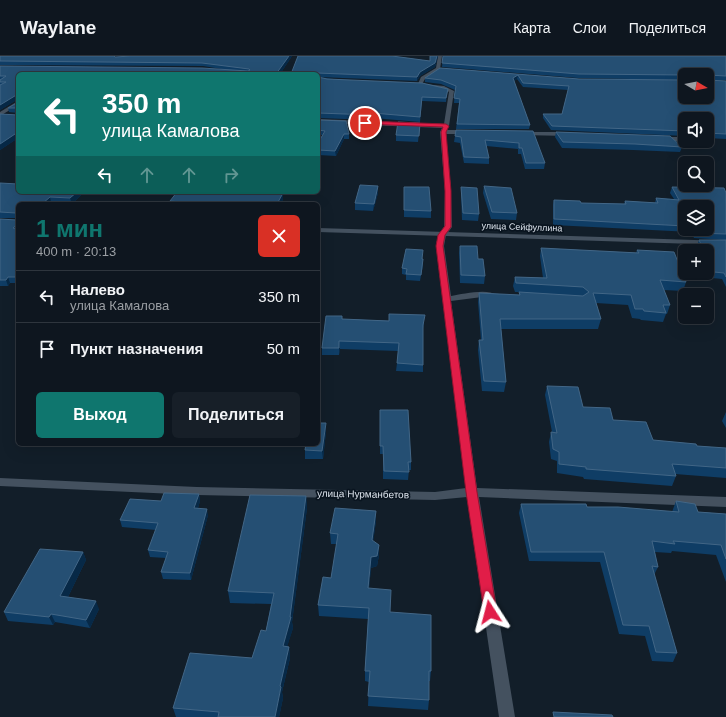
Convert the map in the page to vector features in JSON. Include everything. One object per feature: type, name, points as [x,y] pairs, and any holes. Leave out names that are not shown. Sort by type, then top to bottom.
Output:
[{"type":"street","points":[[438,69],[440,56]]},
{"type":"street","points":[[446,69],[438,69],[415,85],[444,87],[452,91],[445,129],[448,227],[442,235],[440,246],[472,492],[507,717]]},
{"type":"street","points":[[0,115],[16,104]]},
{"type":"street","points":[[0,115],[12,116]]},
{"type":"street","points":[[320,121],[474,132]]},
{"type":"street","points":[[512,133],[579,135]]},
{"type":"street","points":[[652,138],[678,139]]},
{"type":"street","name":"улица Сейфуллина","points":[[320,230],[726,243]]},
{"type":"street","points":[[447,299],[482,294],[498,295]]},
{"type":"street","name":"улица Нурманбетов","points":[[0,482],[204,491],[435,496],[472,492],[726,502]]},
{"type":"building","points":[[0,56],[289,56],[277,72],[16,72],[16,95],[0,105],[0,85],[6,82],[0,82],[0,80],[6,76],[0,76],[0,66],[202,68],[250,70],[202,63],[0,61]]},
{"type":"building","points":[[298,56],[392,56],[430,61],[430,56],[437,56],[435,63],[420,72],[417,77],[292,72]]},
{"type":"building","points":[[443,56],[726,56],[726,76],[714,75],[714,68],[678,68],[678,75],[579,74],[442,63]]},
{"type":"building","points":[[440,68],[579,79],[678,80],[678,104],[714,104],[714,80],[726,81],[726,134],[714,133],[714,112],[678,112],[678,131],[552,126],[543,114],[562,114],[569,86],[523,83],[518,75],[513,78],[530,125],[457,124],[460,99],[454,98],[456,86],[441,80],[425,78]]},
{"type":"building","points":[[320,77],[422,83],[448,89],[446,98],[422,97],[420,117],[373,113],[372,115],[320,113]]},
{"type":"building","points":[[15,104],[16,104],[16,108],[8,108]]},
{"type":"building","points":[[0,114],[16,115],[16,133],[0,144]]},
{"type":"building","points":[[320,120],[346,121],[349,134],[344,134],[335,151],[320,150],[320,140],[325,131],[320,130]]},
{"type":"building","points":[[398,122],[420,123],[419,136],[396,135]]},
{"type":"building","points":[[456,130],[533,131],[545,163],[526,163],[522,148],[519,148],[519,143],[485,140],[489,158],[464,157],[461,137],[455,136]]},
{"type":"building","points":[[556,132],[670,136],[678,143],[678,147],[635,144],[563,142]]},
{"type":"building","points":[[0,183],[16,184],[16,194],[75,194],[70,198],[50,197],[44,202],[16,202],[16,213],[0,212]]},
{"type":"building","points":[[360,185],[378,186],[374,204],[355,203]]},
{"type":"building","points":[[484,186],[511,188],[517,213],[492,212]]},
{"type":"building","points":[[404,187],[429,187],[431,211],[404,210]]},
{"type":"building","points":[[461,187],[477,188],[479,214],[463,213]]},
{"type":"building","points":[[672,187],[678,187],[678,192],[714,192],[714,188],[724,188],[726,193],[726,234],[714,234],[714,200],[679,200]]},
{"type":"building","points":[[175,194],[282,194],[278,202],[170,201]]},
{"type":"building","points":[[656,198],[679,200],[678,226],[554,219],[554,200],[580,201],[581,203],[626,204],[625,201],[658,203]]},
{"type":"building","points":[[0,219],[16,220],[16,226],[13,228],[16,229],[16,277],[8,277],[6,280],[0,280]]},
{"type":"building","points":[[699,240],[726,240],[726,277],[724,273],[714,272],[714,244],[701,244]]},
{"type":"building","points":[[460,246],[477,246],[478,259],[483,259],[485,276],[461,275]]},
{"type":"building","points":[[541,248],[639,253],[637,250],[674,252],[678,262],[678,280],[685,280],[686,282],[660,280],[670,305],[663,305],[666,313],[635,309],[631,295],[593,293],[601,319],[500,319],[506,382],[484,381],[479,340],[483,340],[479,293],[520,295],[519,292],[583,296],[589,292],[583,287],[516,283],[515,277],[547,278]]},
{"type":"building","points":[[406,249],[423,250],[421,275],[406,274],[407,269],[402,268]]},
{"type":"building","points":[[389,314],[425,315],[423,325],[423,365],[397,363],[399,343],[339,341],[339,348],[322,348],[326,316],[342,316],[342,319],[389,321]]},
{"type":"building","points":[[547,386],[578,387],[583,407],[610,408],[613,420],[646,422],[653,440],[726,448],[726,468],[672,464],[676,476],[586,469],[586,467],[559,464],[559,452],[553,449],[551,432],[557,433]]},
{"type":"building","points":[[380,410],[408,410],[411,462],[408,462],[409,472],[384,471],[383,446],[380,446]]},
{"type":"building","points":[[320,423],[326,423],[322,451],[305,450],[306,446],[320,446]]},
{"type":"building","points":[[164,493],[199,494],[194,508],[207,509],[190,573],[161,572],[168,552],[148,550],[158,523],[120,520],[130,499],[161,501]]},
{"type":"building","points":[[250,495],[306,496],[291,617],[283,646],[289,647],[275,717],[218,717],[219,712],[173,708],[190,653],[252,658],[261,630],[266,631],[274,593],[228,591]]},
{"type":"building","points":[[676,501],[695,504],[698,512],[726,514],[726,559],[721,545],[673,541],[675,544],[652,541],[658,567],[652,566],[677,653],[656,652],[649,626],[623,625],[604,552],[531,552],[521,504],[586,504],[587,507],[618,507],[679,512]]},
{"type":"building","points":[[335,508],[376,511],[372,540],[379,545],[377,556],[371,557],[368,588],[391,590],[390,612],[431,615],[431,671],[429,671],[429,700],[368,696],[370,671],[365,671],[369,608],[318,605],[323,577],[331,578],[338,534],[330,533]]},
{"type":"building","points":[[40,549],[83,552],[60,596],[96,601],[86,620],[51,614],[49,617],[4,612]]},
{"type":"building","points":[[553,712],[612,715],[613,717],[554,717]]},
{"type":"route","points":[[365,123],[446,126],[443,132],[448,191],[448,227],[442,235],[440,246],[472,492],[490,612]]}]
